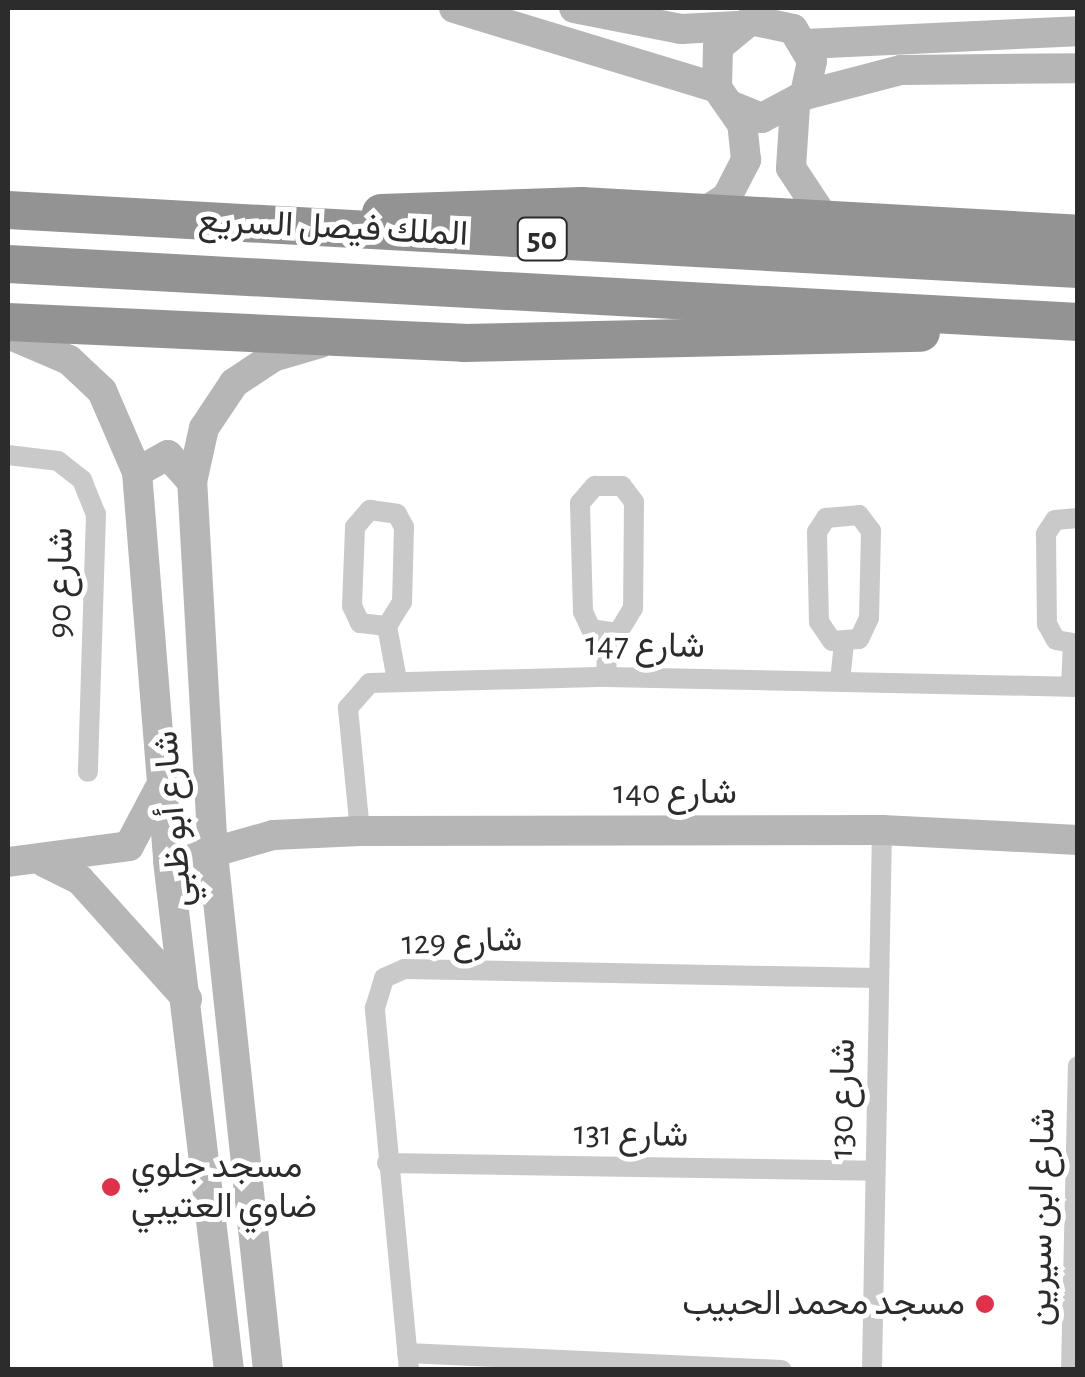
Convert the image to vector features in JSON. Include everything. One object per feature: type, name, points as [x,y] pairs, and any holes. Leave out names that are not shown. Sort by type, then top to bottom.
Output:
[{"type":"highway","points":[[315,227],[452,206],[704,212],[1078,234]]},
{"type":"highway","name":"الملك فيصل السريع","points":[[8,210],[1078,269]]},
{"type":"highway","name":"الملك فيصل السريع","points":[[8,264],[1065,321]]},
{"type":"highway","points":[[8,322],[336,339],[676,342],[1065,321]]},
{"type":"street","points":[[454,8],[724,96],[762,118],[800,101],[901,70],[1078,68]]},
{"type":"street","points":[[574,8],[681,28],[748,18],[794,27],[1078,32]]},
{"type":"street","points":[[704,212],[727,197],[746,160],[724,96],[718,46],[748,18]]},
{"type":"street","points":[[794,27],[800,101],[791,168],[824,218]]},
{"type":"street","name":"شارع أبو ظبي","points":[[8,334],[69,360],[102,392],[136,472],[168,861],[229,1370]]},
{"type":"street","name":"شارع أبو ظبي","points":[[268,1370],[213,854],[192,482],[204,428],[234,383],[273,357],[336,339]]},
{"type":"street","name":"شارع 90","points":[[8,454],[58,461],[82,480],[96,514],[88,772]]},
{"type":"street","points":[[136,472],[168,454],[192,482]]},
{"type":"street","points":[[622,486],[634,502],[633,608],[623,630],[608,632],[591,629],[583,612],[580,503],[590,488],[622,486]]},
{"type":"street","points":[[388,626],[360,622],[352,606],[355,527],[370,510],[397,514],[404,528],[402,602],[388,626],[397,680]]},
{"type":"street","points":[[859,516],[871,531],[869,618],[859,639],[844,642],[827,638],[819,622],[817,532],[826,518],[859,516]]},
{"type":"street","points":[[1074,687],[1075,644],[1056,640],[1048,624],[1046,534],[1055,520],[1078,518]]},
{"type":"street","points":[[606,677],[608,632]]},
{"type":"street","points":[[840,681],[844,642]]},
{"type":"street","name":"شارع 147","points":[[360,831],[348,708],[362,687],[397,680],[606,677],[1074,687]]},
{"type":"street","points":[[8,862],[44,862],[128,846],[145,829],[162,791],[213,854]]},
{"type":"street","name":"شارع 140","points":[[210,793],[232,820],[272,836]]},
{"type":"street","name":"شارع 140","points":[[168,861],[213,854],[272,836],[360,831],[882,830],[1078,840]]},
{"type":"street","name":"شارع 130","points":[[872,1370],[882,830]]},
{"type":"street","points":[[168,861],[222,940]]},
{"type":"street","points":[[44,862],[80,880],[187,999]]},
{"type":"street","name":"شارع 129","points":[[408,1361],[374,997],[393,972],[878,978]]},
{"type":"street","name":"شارع ابن سيرين","points":[[1070,1370],[1078,1066]]},
{"type":"street","name":"شارع 131","points":[[387,1163],[874,1171]]},
{"type":"street","points":[[408,1361],[782,1370]]},
{"type":"place","name":"مسجد جلوي ضاوي العتيبي","points":[[111,1187]]},
{"type":"place","name":"مسجد محمد الحبيب","points":[[985,1304]]}]
